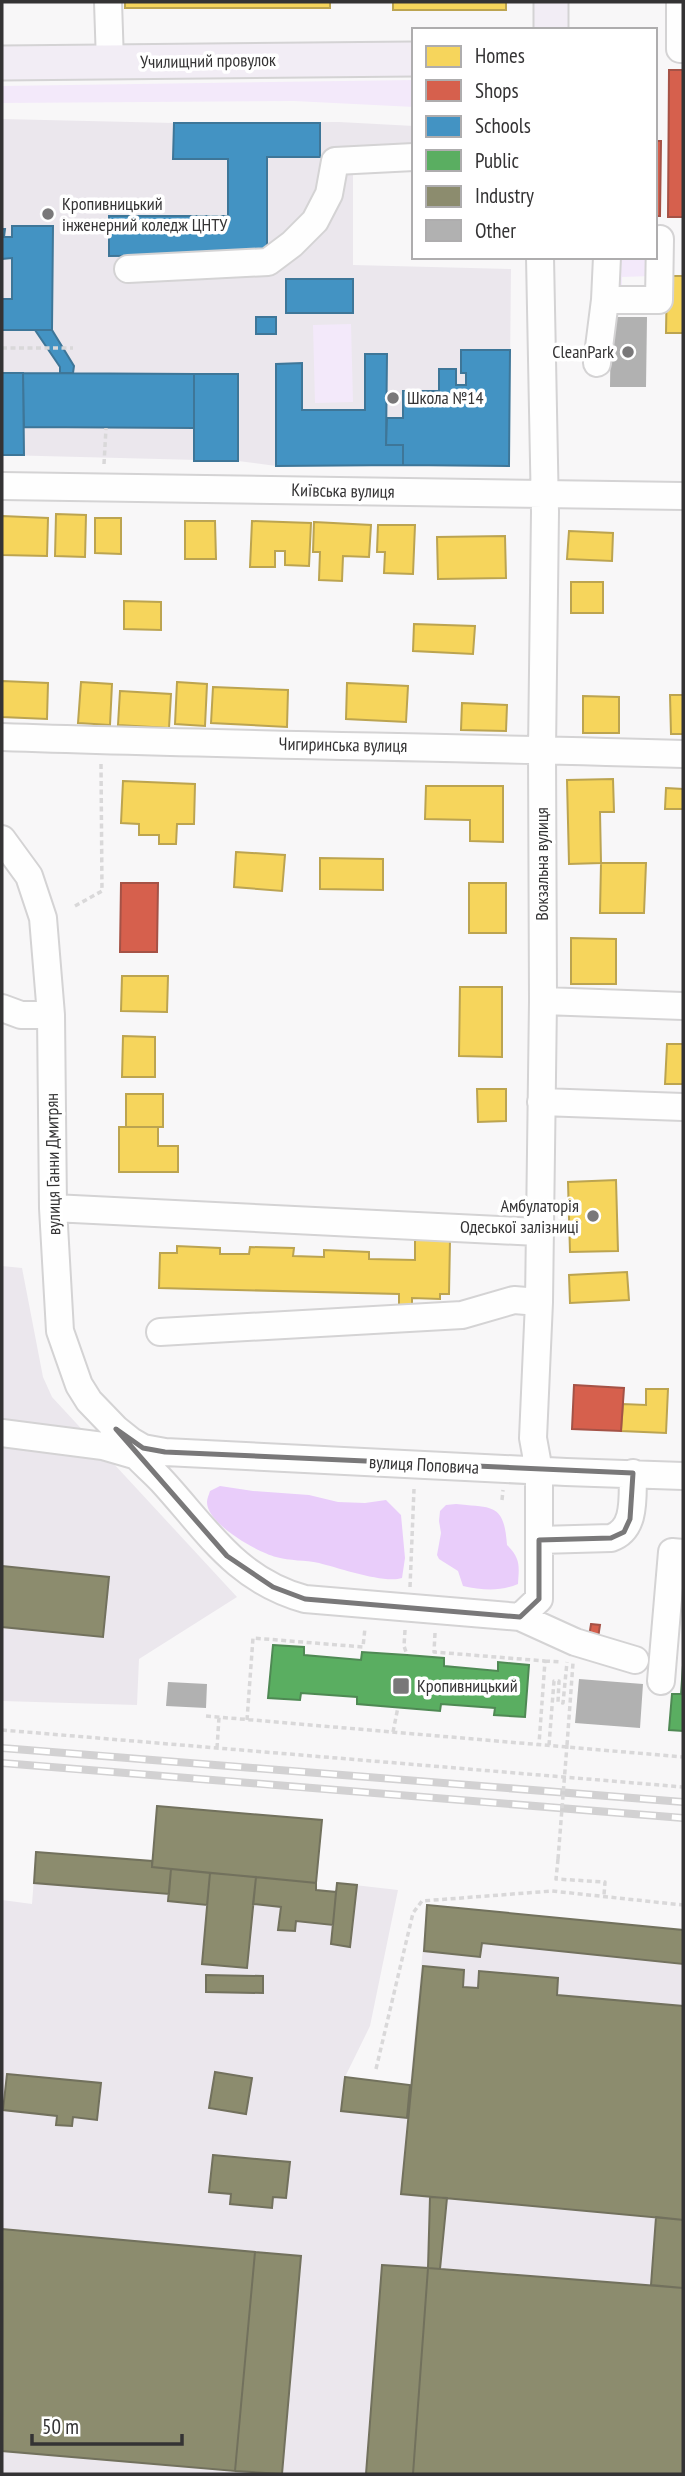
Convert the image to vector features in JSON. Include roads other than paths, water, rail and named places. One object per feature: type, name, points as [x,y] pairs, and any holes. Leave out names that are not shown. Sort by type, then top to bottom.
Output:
[{"type":"main road","points":[[551,2],[551,28]]},
{"type":"main road","name":"Училищний провулок","points":[[2,63],[412,59]]},
{"type":"street","points":[[108,2],[110,62]]},
{"type":"street","points":[[680,2],[680,49],[683,49]]},
{"type":"street","points":[[128,269],[268,262],[292,244],[315,220],[329,194],[335,161],[412,157]]},
{"type":"street","points":[[605,300],[659,300],[666,239]]},
{"type":"street","name":"Вокзальна вулиця","points":[[520,1617],[539,1599],[539,1471],[533,1438],[539,1302],[543,1002],[545,495],[541,259]]},
{"type":"street","points":[[597,363],[607,259]]},
{"type":"street","name":"Київська вулиця","points":[[2,486],[683,496]]},
{"type":"street","name":"Чигиринська вулиця","points":[[2,737],[683,754]]},
{"type":"street","name":"вулиця Ганни Дмитрян","points":[[2,839],[29,876],[43,918],[51,1015],[53,1208],[60,1331],[79,1385],[89,1401],[116,1429],[143,1448],[164,1452]]},
{"type":"street","points":[[543,1002],[683,1006]]},
{"type":"street","points":[[2,1008],[20,1015],[51,1015]]},
{"type":"street","points":[[541,1102],[683,1107]]},
{"type":"street","points":[[53,1208],[538,1231]]},
{"type":"street","points":[[160,1332],[462,1315],[514,1300],[539,1302]]},
{"type":"street","points":[[116,1429],[134,1455],[160,1480],[227,1556],[254,1577],[288,1594],[304,1599],[520,1617],[575,1642],[635,1660]]},
{"type":"street","points":[[2,1433],[103,1446],[134,1455]]},
{"type":"street","name":"вулиця Поповича","points":[[164,1452],[683,1476]]},
{"type":"street","points":[[539,1541],[611,1538],[621,1534],[630,1519],[633,1474]]},
{"type":"street","points":[[662,1681],[672,1552],[683,1553]]},
{"type":"railway","points":[[2,1748],[683,1802]]},
{"type":"railway","points":[[2,1763],[683,1818]]},
{"type":"place","name":"Кропивницький інженерний коледж ЦНТУ","points":[[48,214]]},
{"type":"place","name":"CleanPark","points":[[628,352]]},
{"type":"place","name":"Школа №14","points":[[393,398]]},
{"type":"place","name":"Амбулаторія Одеської залізниці","points":[[593,1216]]},
{"type":"place","name":"Кропивницький","points":[[401,1686]]}]
